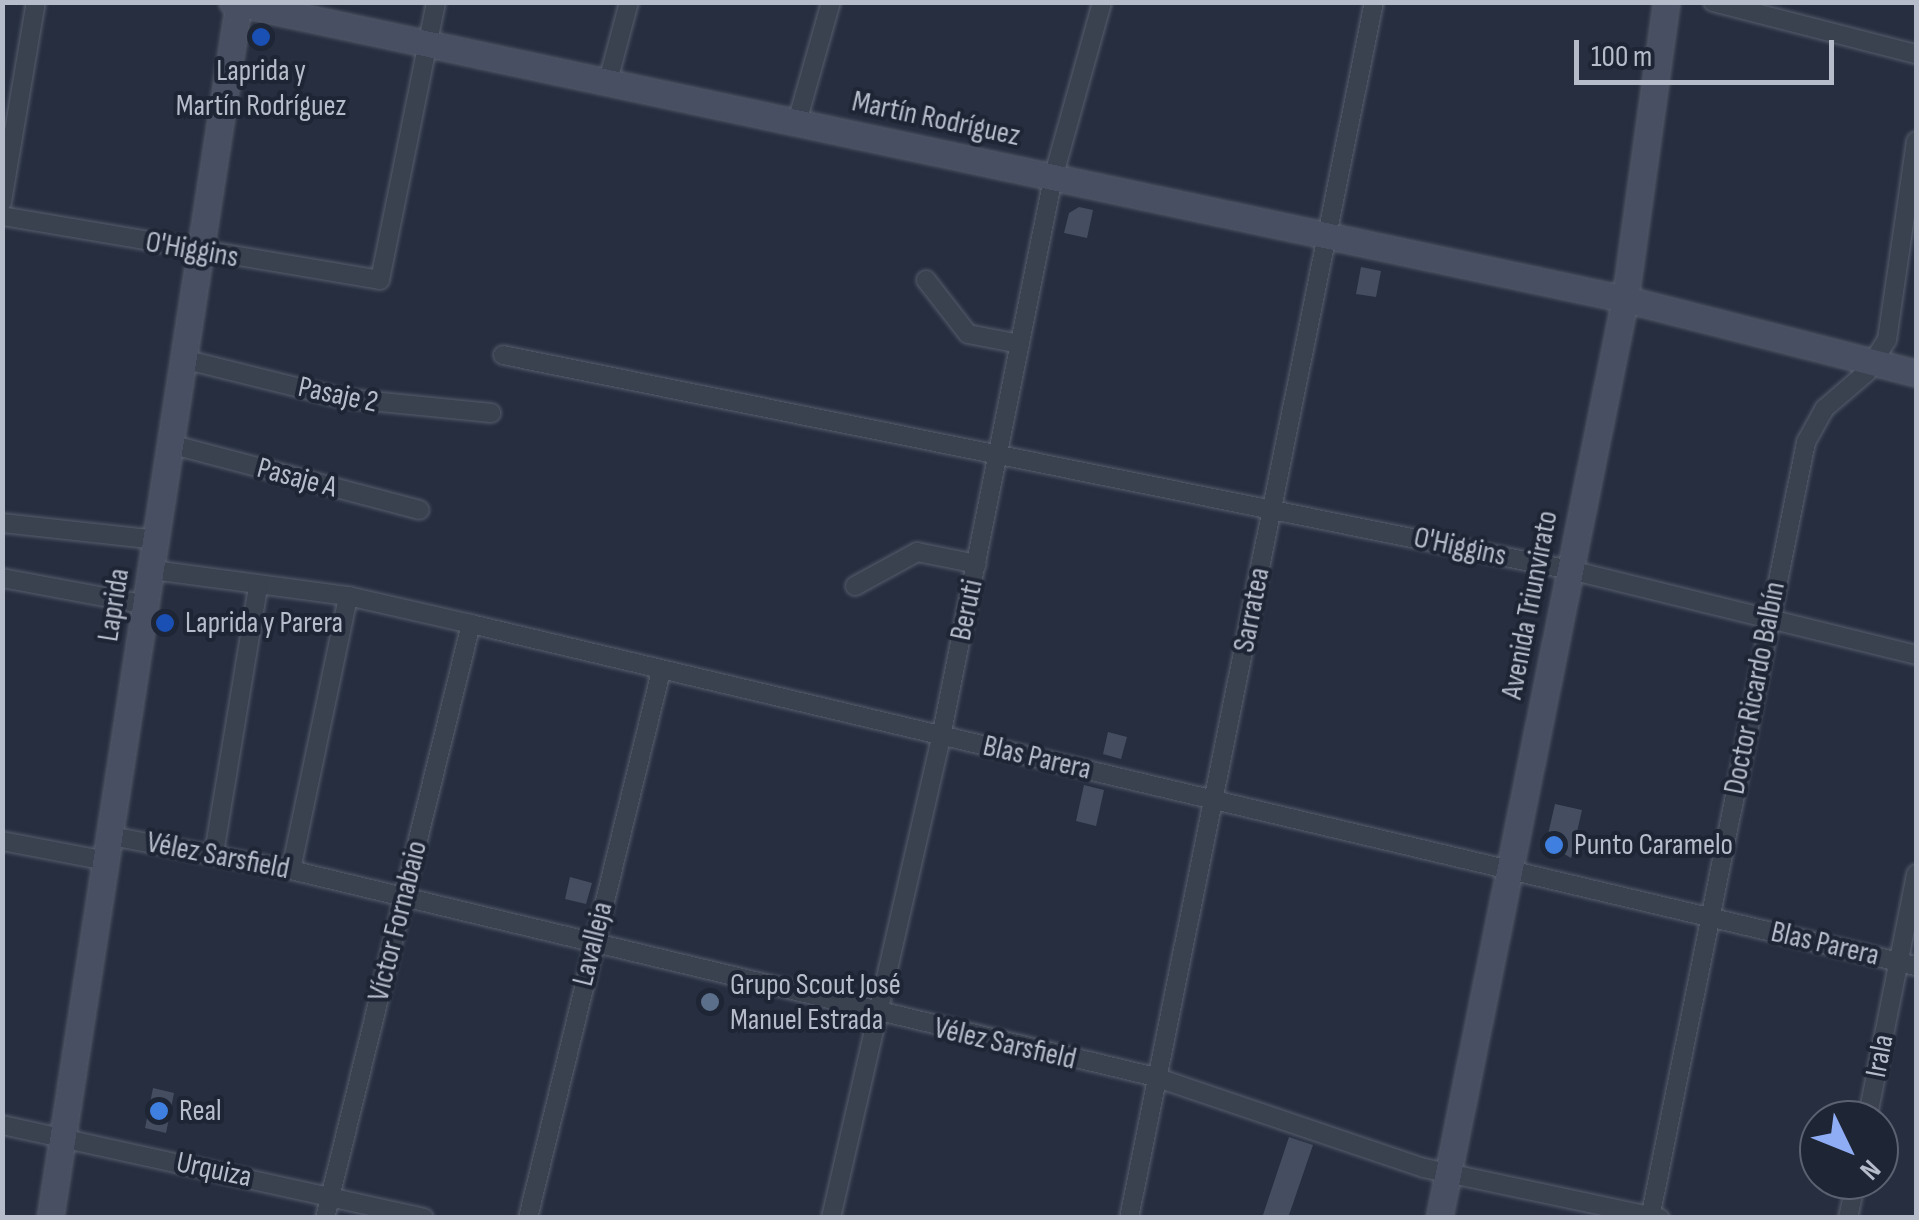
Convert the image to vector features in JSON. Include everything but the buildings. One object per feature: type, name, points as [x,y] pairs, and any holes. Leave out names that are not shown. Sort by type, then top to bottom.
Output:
[{"type":"street","points":[[2,202],[36,2]]},
{"type":"street","points":[[426,44],[436,2]]},
{"type":"street","points":[[608,82],[629,2]]},
{"type":"street","points":[[798,122],[831,2]]},
{"type":"street","name":"Beruti","points":[[830,1218],[941,737],[1053,178],[1102,2]]},
{"type":"street","name":"Sarratea","points":[[1129,1218],[1374,2]]},
{"type":"street","name":"Avenida Triunvirato","points":[[1439,1218],[1625,299],[1666,2]]},
{"type":"street","points":[[1713,2],[1916,54]]},
{"type":"street","name":"Martín Rodríguez","points":[[237,3],[1625,299],[1916,373]]},
{"type":"street","name":"Laprida","points":[[50,1218],[174,445],[237,3]]},
{"type":"street","name":"O'Higgins","points":[[2,216],[380,280],[426,44]]},
{"type":"street","points":[[1876,362],[1890,324],[1916,141]]},
{"type":"street","points":[[926,280],[968,334],[1020,344]]},
{"type":"street","name":"O'Higgins","points":[[503,355],[1570,570],[1916,655]]},
{"type":"street","name":"Pasaje 2","points":[[187,360],[341,398],[491,413]]},
{"type":"street","name":"Doctor Ricardo Balbín","points":[[1653,1217],[1806,442],[1824,409],[1876,362]]},
{"type":"street","name":"Pasaje A","points":[[174,445],[420,510]]},
{"type":"street","points":[[2,523],[158,540]]},
{"type":"street","points":[[855,586],[917,552],[977,564]]},
{"type":"street","name":"Blas Parera","points":[[153,570],[258,588],[348,596],[941,737],[1511,865],[1907,964]]},
{"type":"street","points":[[2,578],[147,605]]},
{"type":"street","points":[[214,853],[258,588]]},
{"type":"street","points":[[291,870],[348,596]]},
{"type":"street","name":"Víctor Fornabaio","points":[[325,1218],[470,624]]},
{"type":"street","name":"Lavalleja","points":[[528,1218],[661,671]]},
{"type":"street","name":"Vélez Sarsfield","points":[[2,842],[214,853],[291,870],[879,1016],[1156,1077],[1448,1175],[1653,1217]]},
{"type":"street","name":"Irala","points":[[1872,1100],[1907,964],[1916,874]]},
{"type":"street","name":"Urquiza","points":[[2,1125],[424,1218]]},
{"type":"place","name":"Laprida y Martín Rodríguez","points":[[261,37]]},
{"type":"place","name":"Laprida y Parera","points":[[165,623]]},
{"type":"place","name":"Punto Caramelo","points":[[1554,845]]},
{"type":"place","name":"Grupo Scout José Manuel Estrada","points":[[710,1002]]},
{"type":"place","name":"Real","points":[[159,1111]]}]
